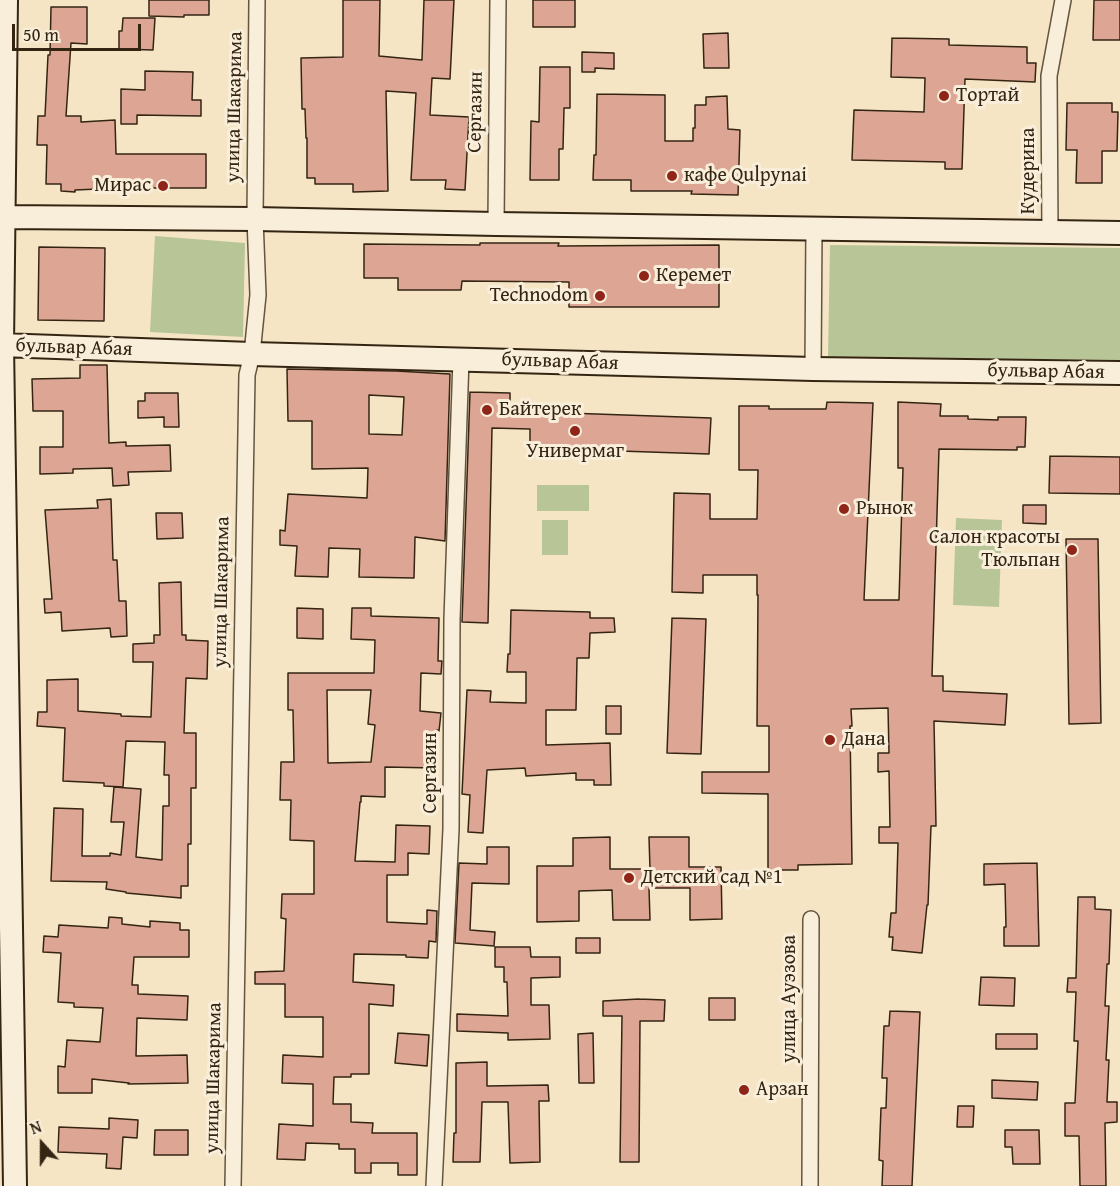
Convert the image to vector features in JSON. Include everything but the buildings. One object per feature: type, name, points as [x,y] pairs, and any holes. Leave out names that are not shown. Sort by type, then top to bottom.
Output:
[{"type":"main road","points":[[6,0],[1,345],[15,1186]]},
{"type":"main road","points":[[4,217],[1120,233]]},
{"type":"main road","name":"бульвар Абая","points":[[1,345],[813,369],[1120,373]]},
{"type":"street","name":"улица Шакарима","points":[[234,1186],[247,375],[252,354],[258,295],[255,219],[257,0]]},
{"type":"street","name":"Сергазин","points":[[496,224],[498,0]]},
{"type":"street","name":"Кудерина","points":[[1050,233],[1049,76],[1065,1]]},
{"type":"street","points":[[813,369],[814,228]]},
{"type":"street","name":"Сергазин","points":[[434,1186],[452,828],[452,619],[461,359]]},
{"type":"street","name":"улица Ауэзова","points":[[810,1186],[811,919]]},
{"type":"green space","points":[[155,236],[245,243],[243,337],[150,332]]},
{"type":"green space","points":[[830,245],[1120,248],[1120,360],[828,357]]},
{"type":"green space","points":[[537,485],[589,485],[589,511],[537,511]]},
{"type":"green space","points":[[956,518],[1002,520],[999,607],[953,605]]},
{"type":"green space","points":[[542,520],[568,520],[568,555],[542,555]]},
{"type":"place","name":"Тортай","points":[[944,96]]},
{"type":"place","name":"кафе Qulpynai","points":[[672,176]]},
{"type":"place","name":"Мирас","points":[[163,186]]},
{"type":"place","name":"Керемет","points":[[644,276]]},
{"type":"place","name":"Technodom","points":[[600,296]]},
{"type":"place","name":"Байтерек","points":[[487,410]]},
{"type":"place","name":"Универмаг","points":[[575,431]]},
{"type":"place","name":"Рынок","points":[[844,509]]},
{"type":"place","name":"Салон красоты Тюльпан","points":[[1072,550]]},
{"type":"place","name":"Дана","points":[[830,740]]},
{"type":"place","name":"Детский сад №1","points":[[629,878]]},
{"type":"place","name":"Арзан","points":[[744,1090]]}]
